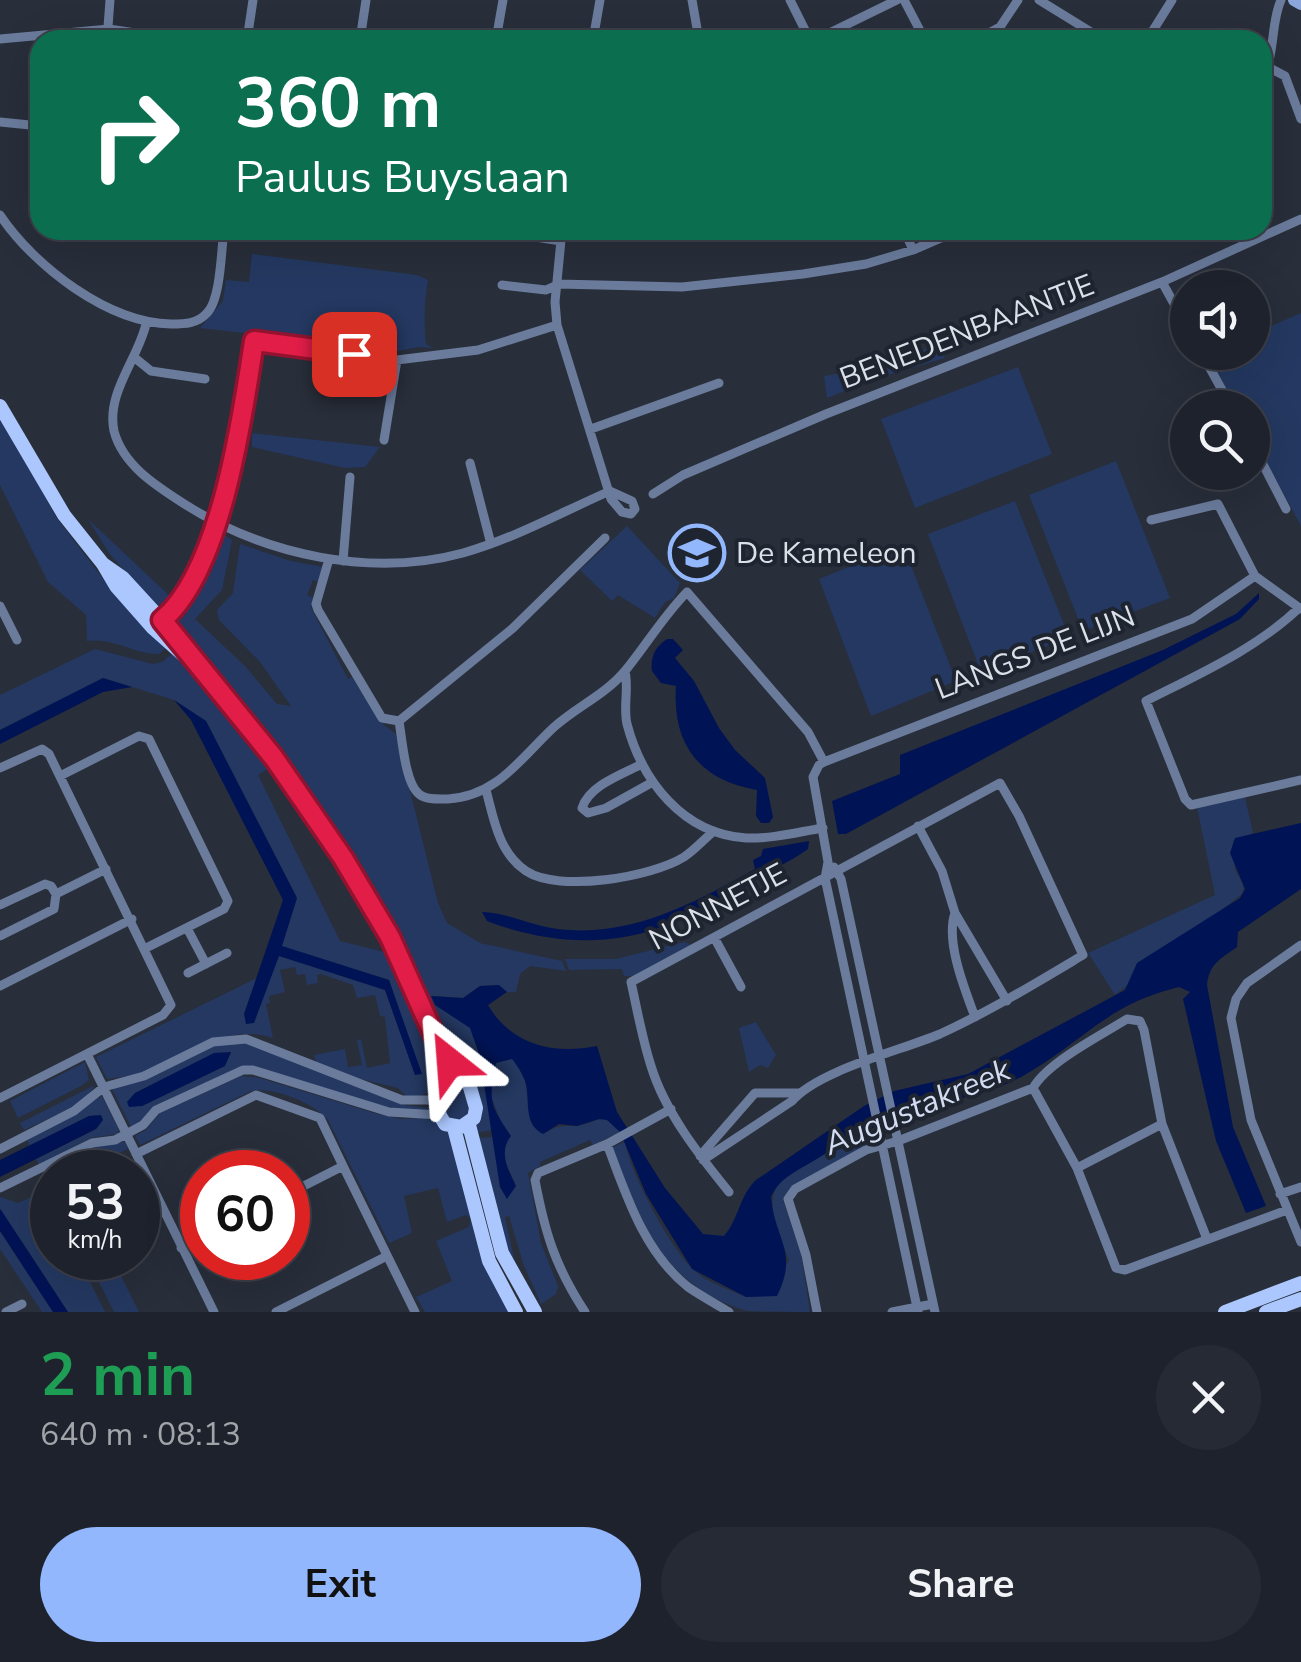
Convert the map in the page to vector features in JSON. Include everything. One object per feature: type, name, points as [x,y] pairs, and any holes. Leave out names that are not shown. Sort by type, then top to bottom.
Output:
[{"type":"main road","points":[[0,406],[64,516],[103,564],[123,578],[274,758],[343,858],[390,937],[450,1079]]},
{"type":"main road","points":[[462,1126],[445,1124],[437,1108],[438,1086],[450,1079],[469,1084],[476,1108],[462,1126],[489,1261],[516,1312]]},
{"type":"main road","points":[[462,1126],[502,1253],[536,1312]]},
{"type":"main road","points":[[1225,1312],[1301,1283]]},
{"type":"main road","points":[[1266,1312],[1301,1299]]},
{"type":"street","points":[[108,30],[110,0]]},
{"type":"street","points":[[249,30],[253,0]]},
{"type":"street","points":[[362,30],[366,0]]},
{"type":"street","points":[[498,30],[503,0]]},
{"type":"street","points":[[595,30],[600,0]]},
{"type":"street","points":[[692,0],[698,30]]},
{"type":"street","points":[[790,0],[806,30]]},
{"type":"street","points":[[834,30],[900,0],[919,30]]},
{"type":"street","points":[[994,30],[1018,0]]},
{"type":"street","points":[[1039,0],[1082,30]]},
{"type":"street","points":[[1154,30],[1172,0]]},
{"type":"street","points":[[1272,30],[1281,0]]},
{"type":"street","points":[[1294,0],[1301,4]]},
{"type":"street","points":[[0,39],[30,38]]},
{"type":"street","points":[[1272,70],[1285,76],[1301,119]]},
{"type":"street","points":[[0,122],[30,125]]},
{"type":"street","points":[[0,215],[36,258],[99,304],[146,324],[190,324],[206,314],[216,292],[223,240]]},
{"type":"street","name":"BENEDENBAANTJE","points":[[1272,232],[1301,219]]},
{"type":"street","points":[[146,324],[112,409],[119,444],[130,462],[159,488],[215,524],[265,544],[344,561],[398,563],[440,558],[491,544],[610,491],[557,324],[562,240]]},
{"type":"street","points":[[908,240],[913,250]]},
{"type":"street","points":[[502,285],[546,290],[558,284],[682,287],[854,266],[936,240]]},
{"type":"street","name":"BENEDENBAANTJE","points":[[653,494],[683,476],[826,414],[1162,282],[1255,240]]},
{"type":"street","points":[[1162,282],[1170,296]]},
{"type":"street","points":[[158,624],[180,602],[211,540],[241,430],[254,341],[397,360],[478,350],[557,324]]},
{"type":"street","points":[[135,358],[151,371],[205,379]]},
{"type":"street","points":[[384,440],[397,360]]},
{"type":"street","points":[[591,429],[720,383]]},
{"type":"street","points":[[470,463],[491,544]]},
{"type":"street","points":[[1270,477],[1286,508]]},
{"type":"street","points":[[344,561],[350,478]]},
{"type":"street","points":[[1152,520],[1218,504],[1256,576],[1300,609],[1239,652],[1146,700],[1184,799],[1190,805],[1301,780]]},
{"type":"street","points":[[329,559],[316,604],[318,610],[382,718],[398,721],[513,628],[605,538]]},
{"type":"street","name":"LANGS DE LIJN","points":[[824,762],[1192,619],[1256,576]]},
{"type":"street","points":[[398,721],[410,785],[420,796],[436,800],[460,798],[486,790],[513,770],[555,726],[625,671],[660,620],[687,592],[808,732],[824,762],[812,777],[828,862],[825,878],[918,1310]]},
{"type":"street","points":[[0,606],[17,640]]},
{"type":"street","points":[[625,671],[626,720],[640,765],[682,814],[714,831],[746,838],[823,828]]},
{"type":"street","points":[[60,776],[139,736],[149,739],[228,901],[224,909],[146,948]]},
{"type":"street","points":[[0,768],[42,750],[48,754],[171,1005],[168,1012],[0,1098]]},
{"type":"street","points":[[640,765],[607,782],[582,803],[582,808],[588,813],[606,808],[651,782]]},
{"type":"street","name":"NONNETJE","points":[[729,1192],[671,1109],[651,1068],[630,982],[1000,782],[1083,955],[1007,1000]]},
{"type":"street","points":[[486,790],[502,846],[528,873],[552,879],[618,878],[655,869],[684,857],[714,831]]},
{"type":"street","points":[[702,1158],[799,1093],[1007,1000],[956,914],[942,871],[918,826]]},
{"type":"street","points":[[828,862],[838,870],[934,1308],[892,1312]]},
{"type":"street","points":[[56,894],[106,869]]},
{"type":"street","points":[[0,905],[40,885],[50,886],[56,894],[54,910],[0,936]]},
{"type":"street","points":[[956,914],[952,918],[958,965],[976,1016]]},
{"type":"street","points":[[0,986],[132,919]]},
{"type":"street","points":[[188,928],[206,964]]},
{"type":"street","points":[[715,939],[741,986]]},
{"type":"street","points":[[1301,946],[1247,983],[1236,999],[1231,1018],[1250,1120],[1301,1242]]},
{"type":"street","points":[[188,973],[227,953]]},
{"type":"street","points":[[816,1312],[806,1256],[788,1199],[795,1190],[866,1150],[1033,1088],[1074,1053],[1127,1019],[1134,1019],[1144,1030],[1162,1124],[1207,1239]]},
{"type":"street","points":[[0,1149],[74,1111],[104,1087],[144,1076],[214,1042],[246,1039],[402,1100],[437,1108]]},
{"type":"street","points":[[87,1054],[134,1150]]},
{"type":"street","points":[[0,1188],[92,1143],[115,1140],[143,1125],[156,1110],[244,1070],[390,1112],[437,1108]]},
{"type":"street","points":[[1033,1088],[1077,1168],[1116,1268],[1125,1270],[1287,1210]]},
{"type":"street","points":[[702,1158],[755,1093],[799,1093]]},
{"type":"street","points":[[144,1150],[256,1096],[320,1118],[414,1312]]},
{"type":"street","points":[[585,1312],[570,1290],[546,1238],[535,1180],[538,1173],[612,1142],[671,1109]]},
{"type":"street","points":[[1077,1168],[1162,1124]]},
{"type":"street","points":[[612,1142],[633,1212],[659,1257],[688,1286],[729,1312]]},
{"type":"street","points":[[310,1183],[343,1166]]},
{"type":"street","points":[[1280,1194],[1301,1187]]},
{"type":"street","points":[[160,1204],[180,1246]]},
{"type":"street","points":[[276,1312],[387,1256]]},
{"type":"street","points":[[198,1280],[214,1312]]},
{"type":"street","points":[[6,1312],[22,1304]]},
{"type":"shaded area","points":[[252,254],[417,275],[428,280],[425,336],[426,344],[433,348],[388,352],[200,328],[223,301],[226,280],[249,282]]},
{"type":"shaded area","points":[[1301,313],[1301,526],[1270,469],[1270,390],[1228,390],[1216,370],[1270,370],[1270,327]]},
{"type":"shaded area","points":[[940,345],[945,358],[877,378],[875,364]]},
{"type":"shaded area","points":[[1018,367],[1052,454],[915,508],[881,419]]},
{"type":"shaded area","points":[[871,368],[873,380],[827,398],[824,376]]},
{"type":"shaded area","points":[[0,412],[56,517],[101,576],[167,647],[159,654],[106,641],[87,641],[86,615],[48,582],[0,485]]},
{"type":"shaded area","points":[[252,433],[380,447],[365,467],[345,468],[252,447]]},
{"type":"shaded area","points":[[1116,461],[1170,598],[1083,631],[1029,495]]},
{"type":"shaded area","points":[[1015,501],[1069,637],[981,672],[928,534]]},
{"type":"shaded area","points":[[88,519],[175,601],[170,608],[157,609],[109,553]]},
{"type":"shaded area","points":[[627,526],[680,583],[674,598],[665,602],[655,618],[618,595],[612,601],[580,570]]},
{"type":"shaded area","points":[[225,535],[232,540],[222,590],[195,619],[245,666],[277,704],[291,706],[260,662],[219,620],[217,610],[233,593],[240,544],[323,567],[319,582],[313,580],[307,595],[314,598],[311,608],[348,679],[352,677],[384,725],[396,734],[438,903],[447,923],[480,943],[562,961],[566,971],[530,966],[520,974],[516,992],[507,992],[498,985],[480,986],[463,998],[432,996],[435,1005],[470,1027],[483,1065],[488,1067],[493,1130],[475,1133],[460,1073],[435,1007],[430,1008],[395,933],[331,826],[248,712],[174,625],[174,617],[190,595],[217,539]]},
{"type":"shaded area","points":[[903,545],[956,681],[871,716],[819,579]]},
{"type":"shaded area","points":[[95,649],[153,664],[173,653],[222,706],[268,769],[258,775],[340,941],[392,954],[419,1011],[415,1014],[438,1070],[427,1093],[417,1098],[406,1096],[398,1088],[317,1064],[314,1055],[345,1049],[348,1067],[362,1065],[357,1040],[361,1039],[367,1068],[390,1063],[385,1017],[380,1016],[375,995],[357,998],[353,985],[321,974],[317,975],[318,983],[307,985],[305,974],[297,975],[295,967],[280,970],[285,992],[269,996],[270,1003],[266,1004],[273,1038],[256,1034],[224,1037],[142,1073],[107,1079],[96,1057],[257,978],[244,1014],[278,955],[385,990],[415,1075],[389,980],[281,946],[297,898],[206,721],[174,700],[103,678],[0,730],[0,695]]},
{"type":"shaded area","points":[[1245,797],[1253,833],[1233,841],[1235,870],[1243,893],[1115,995],[1088,953],[1215,895],[1197,807]]},
{"type":"shaded area","points":[[684,942],[692,945],[635,976],[624,976],[622,969],[569,970],[565,959],[616,959]]},
{"type":"shaded area","points":[[756,1022],[776,1055],[768,1068],[760,1065],[749,1072],[739,1028]]},
{"type":"shaded area","points":[[244,1042],[404,1105],[430,1111],[402,1111],[241,1067],[157,1105],[132,1129],[112,1089],[146,1079],[214,1045]],"holes":[[[231,1053],[224,1066],[142,1106],[127,1102],[135,1093],[214,1054]]]},
{"type":"shaded area","points":[[512,1058],[522,1075],[530,1118],[543,1134],[557,1127],[603,1119],[620,1132],[593,1145],[590,1140],[540,1162],[528,1173],[541,1243],[558,1286],[556,1294],[541,1304],[509,1216],[505,1217],[514,1258],[510,1260],[477,1138],[494,1137],[499,1177],[516,1186],[504,1159],[503,1127],[489,1084],[496,1063]]},
{"type":"shaded area","points":[[85,1062],[89,1080],[18,1118],[10,1101]]},
{"type":"shaded area","points":[[241,1076],[260,1078],[374,1113],[437,1122],[451,1135],[511,1312],[425,1312],[416,1297],[452,1281],[436,1241],[469,1227],[471,1219],[466,1215],[447,1222],[438,1188],[404,1196],[412,1233],[389,1243],[328,1120],[303,1102],[270,1091],[251,1091],[140,1145],[135,1136],[146,1130],[160,1113]]},
{"type":"shaded area","points":[[452,1084],[463,1087],[471,1110],[461,1122],[447,1118],[440,1093]]},
{"type":"shaded area","points":[[95,1085],[64,1112],[24,1130],[20,1123]]},
{"type":"shaded area","points":[[102,1096],[119,1130],[68,1150],[54,1150],[96,1129],[103,1120],[100,1115],[89,1116],[30,1146],[26,1139]]},
{"type":"shaded area","points":[[867,1128],[869,1143],[790,1190],[783,1200],[801,1254],[810,1312],[747,1311],[695,1286],[675,1268],[645,1225],[612,1148],[625,1141],[651,1207],[691,1267],[709,1281],[746,1297],[789,1261],[773,1208],[776,1188],[782,1179]]},
{"type":"shaded area","points":[[125,1142],[128,1149],[86,1150]]},
{"type":"shaded area","points":[[0,1197],[18,1203],[30,1197],[30,1254],[0,1209]]},
{"type":"shaded area","points":[[0,1231],[53,1312],[42,1312],[0,1249]]},
{"type":"shaded area","points":[[47,1280],[89,1280],[105,1312],[68,1312]]},
{"type":"shaded area","points":[[98,1280],[123,1280],[139,1312],[114,1312]]},
{"type":"water","points":[[1259,593],[1259,599],[1240,619],[846,834],[838,834],[832,801],[900,774],[900,755],[1163,650],[1236,614]]},
{"type":"water","points":[[667,639],[673,639],[683,650],[675,658],[694,681],[719,728],[735,750],[765,778],[773,817],[769,823],[761,823],[756,816],[757,790],[719,778],[693,756],[685,742],[676,707],[676,686],[661,683],[652,671],[655,652]]},
{"type":"water","points":[[103,678],[132,687],[103,692],[0,744],[0,730]]},
{"type":"water","points":[[174,700],[206,721],[297,898],[282,946],[389,980],[422,1074],[415,1075],[385,990],[279,956],[254,1023],[246,1024],[244,1014],[283,900],[191,720]]},
{"type":"water","name":"Augustakreek","points":[[1301,823],[1301,889],[1238,932],[1237,947],[1213,967],[1207,985],[1233,1127],[1266,1206],[1246,1213],[1216,1141],[1183,999],[1190,992],[1179,987],[1115,1013],[1013,1081],[892,1119],[787,1177],[771,1197],[786,1257],[783,1281],[777,1296],[746,1297],[692,1269],[646,1194],[620,1132],[607,1120],[577,1126],[559,1124],[543,1134],[536,1129],[530,1117],[525,1081],[512,1059],[496,1063],[492,1086],[495,1109],[511,1136],[505,1155],[516,1186],[507,1199],[500,1187],[484,1084],[488,1067],[483,1065],[470,1028],[435,1005],[431,996],[463,998],[480,986],[499,985],[507,992],[488,1005],[521,1038],[550,1048],[597,1046],[617,1112],[665,1188],[703,1234],[724,1236],[756,1180],[864,1106],[894,1091],[968,1074],[1125,990],[1137,963],[1240,898],[1245,889],[1230,853],[1235,838]]},
{"type":"water","points":[[809,841],[808,849],[729,896],[676,922],[638,934],[594,940],[550,938],[487,921],[482,912],[558,929],[611,928],[636,923],[685,905],[755,869],[753,860],[761,856],[763,849]]},
{"type":"water","points":[[231,1052],[225,1066],[142,1106],[129,1107],[127,1102],[135,1093],[214,1053]]},
{"type":"water","points":[[101,1115],[103,1120],[96,1129],[54,1150],[30,1150],[30,1162],[0,1177],[0,1160],[89,1116]]},
{"type":"water","points":[[0,1209],[30,1254],[30,1277],[0,1231]]},
{"type":"water","points":[[32,1280],[47,1280],[68,1312],[53,1312]]},
{"type":"place","name":"De Kameleon","points":[[697,553]]},
{"type":"route","points":[[354,354],[254,341],[241,430],[211,540],[180,602],[162,620],[274,758],[343,858],[390,937],[437,1042],[450,1062]]}]
